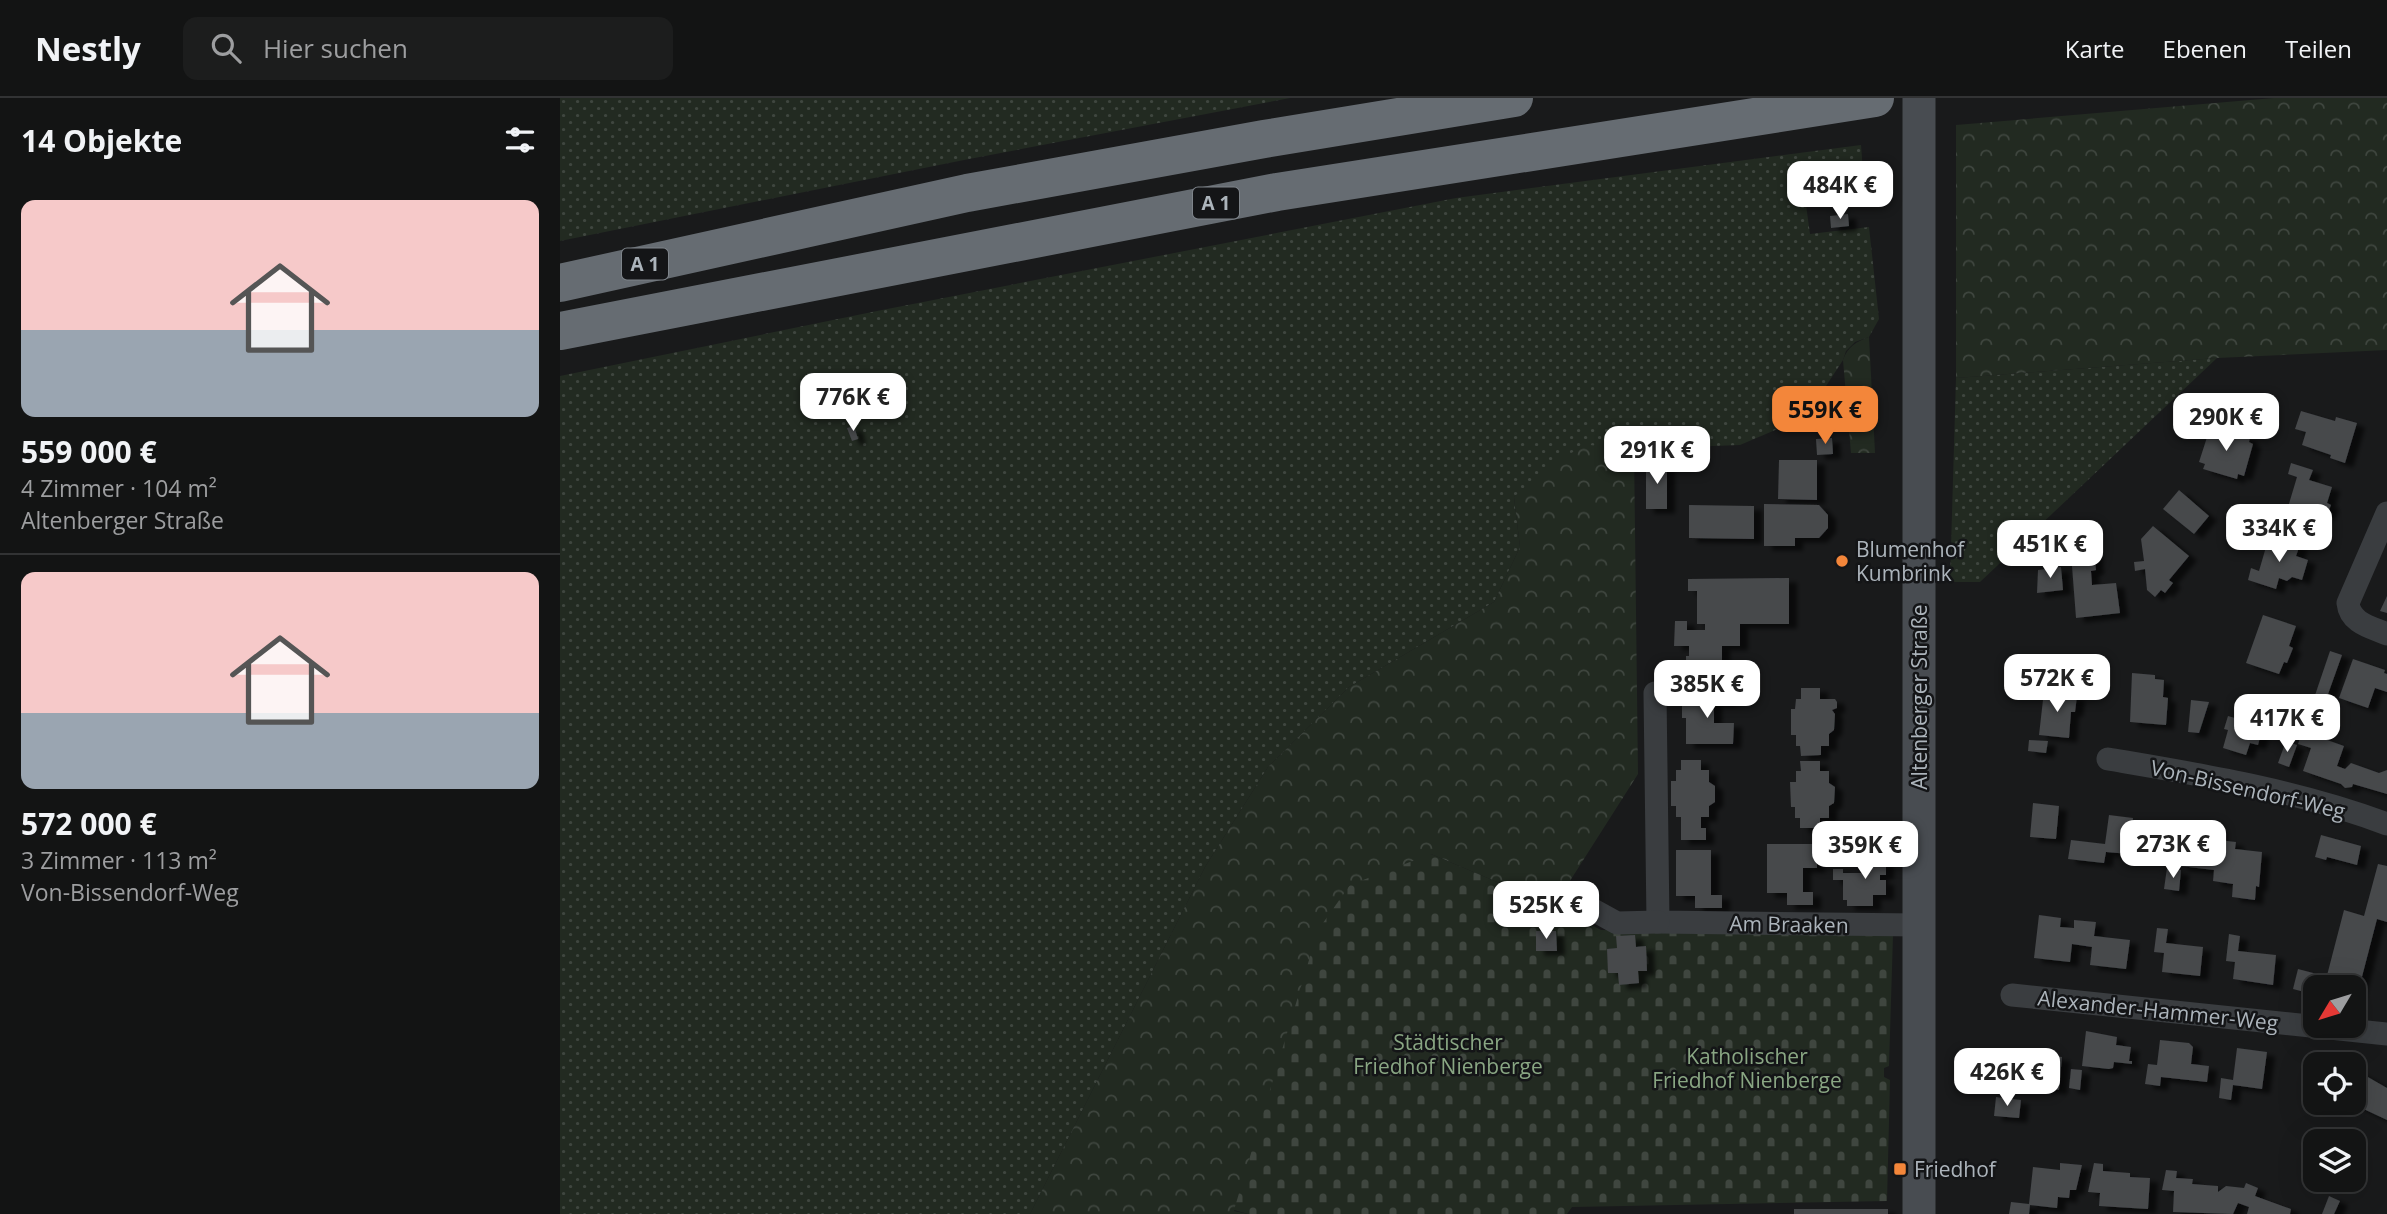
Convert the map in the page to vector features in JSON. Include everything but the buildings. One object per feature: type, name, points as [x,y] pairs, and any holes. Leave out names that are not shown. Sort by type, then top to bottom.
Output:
[{"type":"highway","name":"A 1","points":[[560,283],[967,193],[1264,139],[1514,98]]},
{"type":"highway","name":"A 1","points":[[560,331],[1277,192],[1875,98]]},
{"type":"main road","name":"Altenberger Straße","points":[[1919,98],[1919,1214]]},
{"type":"street","points":[[2387,513],[2348,603],[2350,614],[2355,618],[2387,634]]},
{"type":"street","points":[[1655,693],[1658,922]]},
{"type":"street","name":"Von-Bissendorf-Weg","points":[[2108,759],[2258,786],[2387,824]]},
{"type":"street","name":"Am Braaken","points":[[1577,901],[1617,923],[1919,925]]},
{"type":"street","name":"Alexander-Hammer-Weg","points":[[2012,995],[2387,1034]]},
{"type":"green space","points":[[560,98],[1290,98],[560,241]]},
{"type":"green space","points":[[2274,98],[2387,98],[2387,350],[2217,358],[1956,378],[1956,125]]},
{"type":"green space","points":[[1861,145],[1865,197],[1806,205],[1810,234],[1869,227],[1879,319],[1869,337],[1855,342],[1846,351],[1813,406],[1792,423],[1740,445],[1634,449],[1589,446],[1514,497],[1520,547],[1494,602],[1349,687],[1268,767],[1205,867],[1030,1214],[560,1214],[560,376],[1456,198]]},
{"type":"green space","points":[[1869,337],[1875,453],[1851,453],[1843,360],[1853,345]]},
{"type":"green space","points":[[2217,358],[1980,582],[1950,582],[1956,378]]},
{"type":"green space","points":[[1589,445],[1634,449],[1638,774],[1554,906],[1431,854],[1234,1211],[1248,1214],[1030,1214],[1205,867],[1268,767],[1349,687],[1494,602],[1520,547],[1514,497],[1553,461]]},
{"type":"green space","points":[[1431,854],[1554,906],[1601,930],[1893,935],[1889,1066],[1884,1068],[1884,1077],[1890,1080],[1887,1201],[1572,1207],[1567,1214],[1248,1214],[1234,1210],[1318,930],[1350,885]]},
{"type":"place","name":"Blumenhof Kumbrink","points":[[1842,561]]},
{"type":"place","name":"Friedhof","points":[[1900,1169]]},
{"type":"park label","name":"Städtischer Friedhof Nienberge","points":[[1448,1054]]},
{"type":"park label","name":"Katholischer Friedhof Nienberge","points":[[1747,1068]]}]
